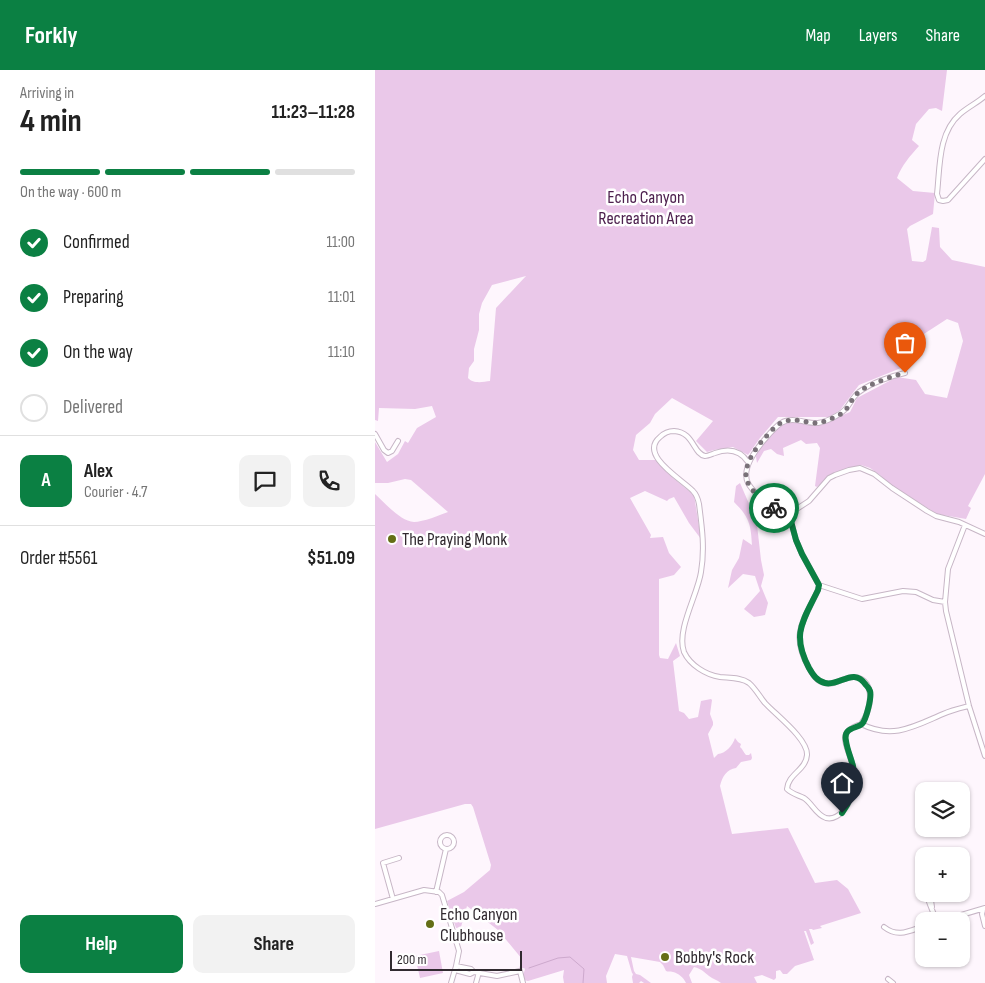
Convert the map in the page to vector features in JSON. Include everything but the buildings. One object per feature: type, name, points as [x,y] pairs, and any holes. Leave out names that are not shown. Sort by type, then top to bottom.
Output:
[{"type":"street","points":[[985,96],[959,114],[945,134],[942,145],[937,194],[939,200],[948,200],[985,159]]},
{"type":"street","points":[[789,514],[774,509],[769,505],[754,491],[746,478],[748,462],[760,443],[782,422],[796,420],[818,423],[831,418],[846,411],[859,392],[895,375],[905,373]]},
{"type":"street","points":[[748,462],[742,455],[733,450],[720,451],[704,456],[699,453],[692,442],[681,432],[671,431],[666,433],[658,438],[655,443],[655,452],[659,462],[691,489],[699,501],[704,544],[702,569],[700,580],[691,602],[682,643],[688,658],[697,667],[710,675],[744,680],[749,683],[766,704],[793,730],[806,747],[807,754],[803,767],[791,778],[787,784],[787,789],[809,802],[820,815],[832,818],[842,813],[852,795],[853,768],[845,738],[849,730],[864,722],[871,697],[870,689],[860,678],[853,676],[825,684],[814,677],[803,657],[799,638],[800,629],[819,585],[796,540],[789,514]]},
{"type":"street","points":[[375,434],[384,450],[388,453],[392,451],[398,441]]},
{"type":"street","points":[[789,514],[809,501],[829,478],[860,468],[874,474],[891,488],[936,516],[965,525],[985,534]]},
{"type":"street","points":[[965,525],[948,569],[945,602],[969,706],[985,756]]},
{"type":"street","points":[[819,585],[862,599],[903,591],[916,592],[933,600],[945,602]]},
{"type":"street","points":[[861,724],[869,728],[888,731],[908,729],[943,714],[969,706]]},
{"type":"street","points":[[436,892],[447,849]]},
{"type":"street","points":[[393,899],[383,863],[399,858]]},
{"type":"street","points":[[375,904],[424,890],[439,892],[442,895],[459,951],[451,983]]},
{"type":"street","points":[[970,913],[984,909]]},
{"type":"street","points":[[984,909],[982,914],[985,926]]},
{"type":"street","points":[[885,927],[890,931],[898,933],[915,928]]},
{"type":"street","points":[[455,968],[471,969],[476,972],[500,976],[520,971],[523,983]]},
{"type":"street","points":[[476,972],[476,983]]},
{"type":"street","points":[[888,979],[893,983]]},
{"type":"green space","name":"Echo Canyon Recreation Area","points":[[375,70],[947,70],[942,111],[936,108],[929,109],[916,124],[912,140],[919,146],[909,157],[897,178],[913,191],[935,193],[933,214],[907,229],[912,261],[923,262],[926,260],[932,227],[939,228],[940,247],[952,260],[985,267],[985,474],[968,506],[971,508],[966,519],[937,514],[889,484],[870,468],[861,465],[832,474],[817,487],[815,486],[820,448],[817,443],[806,444],[801,440],[783,448],[784,456],[777,454],[771,449],[764,451],[757,463],[756,457],[757,449],[781,425],[794,421],[819,425],[850,412],[857,398],[897,377],[916,380],[925,394],[947,398],[963,341],[958,323],[947,319],[913,341],[905,353],[901,368],[859,385],[840,410],[829,417],[778,417],[748,455],[733,447],[707,452],[696,441],[713,421],[672,398],[655,414],[650,423],[636,435],[633,450],[639,460],[657,460],[673,478],[694,495],[701,539],[674,497],[667,501],[645,491],[630,498],[651,535],[650,538],[663,537],[669,553],[681,567],[674,575],[659,579],[659,655],[660,658],[668,659],[676,643],[680,656],[673,661],[679,711],[684,713],[689,719],[698,717],[701,701],[711,699],[710,714],[713,725],[708,734],[714,758],[728,749],[735,738],[741,744],[740,747],[746,755],[751,753],[751,760],[741,762],[736,768],[728,772],[720,786],[732,834],[788,828],[815,883],[837,880],[848,889],[861,913],[820,926],[822,928],[809,929],[814,943],[811,945],[806,931],[804,931],[814,960],[795,966],[787,974],[783,974],[780,970],[776,971],[776,978],[774,980],[762,975],[754,977],[757,983],[721,983],[694,967],[689,975],[692,983],[686,983],[677,973],[666,971],[660,962],[631,957],[636,974],[651,983],[641,981],[633,983],[633,974],[627,956],[615,954],[606,976],[607,983],[564,983],[564,970],[528,981],[524,980],[525,969],[519,969],[522,959],[498,930],[467,906],[461,927],[456,928],[447,901],[464,892],[490,870],[491,865],[471,804],[465,804],[375,829],[375,494],[393,511],[409,521],[422,521],[448,512],[411,480],[375,483],[375,442],[387,462],[398,454],[405,441],[408,443],[417,428],[436,417],[432,406],[415,409],[379,408],[378,421],[375,420]],"holes":[[[526,276],[496,308],[490,381],[473,381],[468,378],[469,368],[474,361],[474,349],[479,330],[479,314],[482,303],[492,285]]]},
{"type":"green space","points":[[740,483],[756,516],[764,575],[761,586],[768,603],[765,615],[754,617],[744,609],[760,591],[755,576],[743,574],[728,588],[732,570],[739,558],[743,539],[752,545],[748,521],[734,502],[736,486]]},
{"type":"green space","points":[[439,951],[443,973],[420,978],[415,956]]},
{"type":"waterway","points":[[529,968],[558,958],[570,957],[584,969],[583,983]]},
{"type":"way so far","points":[[774,508],[761,499],[746,478],[748,462],[756,448],[776,427],[782,422],[788,421],[796,420],[818,423],[831,418],[846,411],[859,392],[895,375],[905,373]]},
{"type":"place","name":"The Praying Monk","points":[[392,539]]},
{"type":"place","name":"Echo Canyon Clubhouse","points":[[430,924]]},
{"type":"place","name":"Bobby's Rock","points":[[665,957]]},
{"type":"route","points":[[774,508],[789,514],[796,540],[819,585],[800,629],[799,638],[803,657],[814,677],[825,684],[853,676],[860,678],[870,689],[871,697],[864,722],[846,733],[845,738],[853,768],[853,789],[848,804],[842,813]]}]
